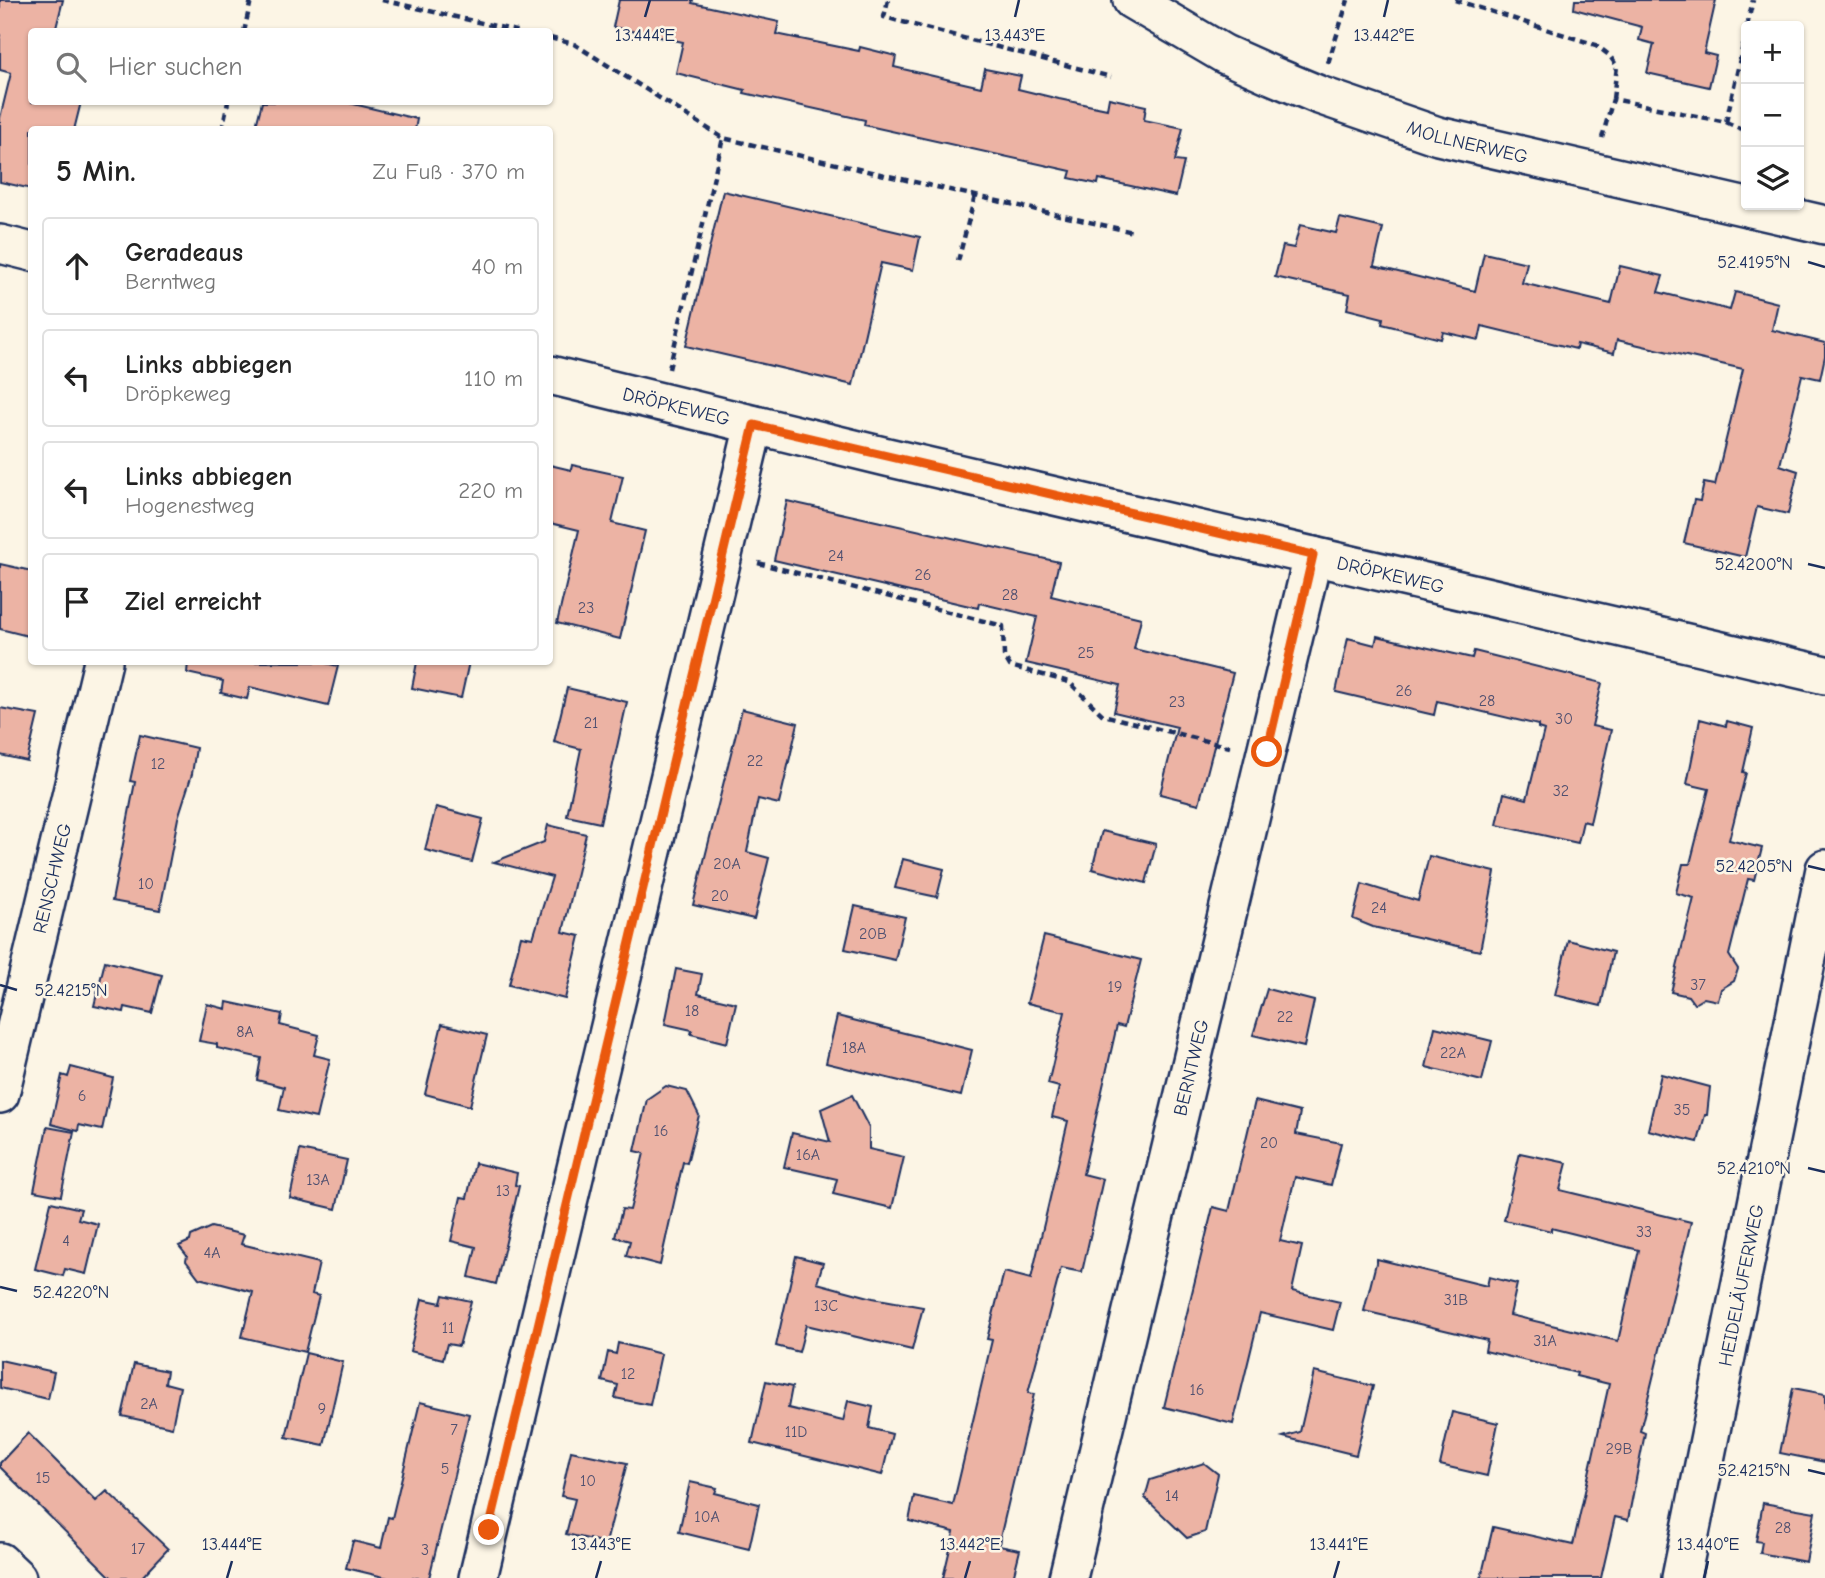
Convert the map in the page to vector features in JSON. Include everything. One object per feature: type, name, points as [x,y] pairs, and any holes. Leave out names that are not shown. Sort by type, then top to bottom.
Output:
[{"type":"street","name":"MOLLNERWEG","points":[[1132,0],[1224,54],[1271,75],[1437,135],[1825,225]]},
{"type":"street","points":[[0,244],[28,251]]},
{"type":"street","name":"DRÖPKEWEG","points":[[553,376],[1825,676]]},
{"type":"street","points":[[478,1578],[754,425]]},
{"type":"street","name":"BERNTWEG","points":[[1068,1578],[1313,555]]},
{"type":"street","name":"RENSCHWEG","points":[[0,1094],[102,665]]},
{"type":"street","name":"HEIDELÄUFERWEG","points":[[1681,1578],[1825,869]]},
{"type":"street","points":[[0,1562],[17,1578]]},
{"type":"path","points":[[245,28],[251,0]]},
{"type":"path","points":[[382,0],[504,28]]},
{"type":"path","points":[[888,0],[884,17],[1111,77]]},
{"type":"path","points":[[1325,73],[1348,0]]},
{"type":"path","points":[[1455,0],[1596,45],[1609,55],[1617,66],[1613,99],[1599,149]]},
{"type":"path","points":[[1749,21],[1754,0]]},
{"type":"path","points":[[553,39],[574,44],[723,138],[1133,232]]},
{"type":"path","points":[[1726,122],[1741,54]]},
{"type":"path","points":[[1613,99],[1726,122],[1741,129]]},
{"type":"path","points":[[223,126],[227,105]]},
{"type":"path","points":[[667,376],[723,138]]},
{"type":"path","points":[[958,261],[975,196]]},
{"type":"path","points":[[756,563],[1003,626],[1004,656],[1010,666],[1069,682],[1103,716],[1233,748]]},
{"type":"building","points":[[0,0],[63,0],[56,28],[28,28],[28,105],[80,105],[75,126],[28,126],[28,188],[0,182],[0,118],[11,73],[0,70]]},
{"type":"building","points":[[619,0],[693,0],[692,3],[779,22],[776,34],[859,51],[860,47],[896,56],[894,67],[981,87],[985,69],[1021,76],[1018,89],[1059,99],[1107,109],[1109,98],[1146,106],[1144,120],[1183,128],[1175,161],[1184,162],[1176,196],[1099,179],[1098,184],[1069,178],[1071,171],[864,125],[865,120],[744,93],[745,90],[676,73],[683,42],[613,27]]},
{"type":"building","points":[[1575,0],[1716,0],[1704,53],[1716,56],[1709,87],[1647,73],[1654,44],[1639,40],[1642,27],[1574,9]]},
{"type":"building","points":[[261,105],[358,105],[417,119],[416,126],[256,126]]},
{"type":"building","points":[[723,191],[920,237],[913,270],[881,263],[853,385],[686,346]]},
{"type":"building","points":[[1340,218],[1383,228],[1374,266],[1475,291],[1484,253],[1527,263],[1522,283],[1611,304],[1620,266],[1663,276],[1658,292],[1730,310],[1735,292],[1778,303],[1772,330],[1825,343],[1820,379],[1802,375],[1780,465],[1798,471],[1788,514],[1757,507],[1745,557],[1684,543],[1694,500],[1700,501],[1704,483],[1715,485],[1743,369],[1617,340],[1614,353],[1577,344],[1576,349],[1482,326],[1479,340],[1443,332],[1441,339],[1382,324],[1383,318],[1347,309],[1350,294],[1275,277],[1283,246],[1294,248],[1300,225],[1336,233]]},
{"type":"building","points":[[572,465],[623,476],[612,523],[645,531],[620,639],[557,623],[579,530],[553,524],[553,466],[571,470]]},
{"type":"building","points":[[787,501],[1059,562],[1051,596],[1141,618],[1134,649],[1233,673],[1199,804],[1160,794],[1177,727],[1114,712],[1120,685],[1026,663],[1037,617],[979,603],[978,608],[774,560]]},
{"type":"building","points":[[0,564],[28,570],[28,636],[0,629]]},
{"type":"building","points":[[1377,636],[1472,658],[1474,651],[1602,683],[1592,726],[1611,730],[1590,823],[1583,821],[1578,843],[1497,825],[1504,793],[1527,799],[1544,730],[1538,728],[1538,725],[1437,701],[1434,715],[1336,692],[1348,638],[1375,645]]},
{"type":"building","points":[[188,665],[338,666],[328,706],[250,687],[247,699],[221,693],[223,681],[187,673]]},
{"type":"building","points":[[416,665],[468,665],[461,698],[412,688]]},
{"type":"building","points":[[567,688],[627,702],[600,823],[567,816],[581,749],[554,742]]},
{"type":"building","points":[[0,708],[38,715],[27,761],[0,755]]},
{"type":"building","points":[[742,709],[798,723],[779,804],[758,799],[747,852],[769,858],[754,919],[693,905]]},
{"type":"building","points":[[1700,719],[1726,726],[1727,721],[1753,728],[1743,772],[1746,773],[1729,840],[1762,848],[1754,880],[1748,879],[1729,955],[1738,969],[1734,981],[1721,989],[1718,1001],[1704,998],[1694,1004],[1688,996],[1671,992],[1694,898],[1676,893],[1683,864],[1690,864],[1709,789],[1687,784]]},
{"type":"building","points":[[140,735],[196,748],[192,774],[178,818],[160,910],[112,901],[135,782],[130,781]]},
{"type":"building","points":[[436,807],[483,819],[472,862],[425,850]]},
{"type":"building","points":[[548,825],[586,834],[563,932],[580,936],[565,999],[509,985],[521,936],[533,938],[552,877],[494,862],[544,842]]},
{"type":"building","points":[[1102,831],[1156,844],[1146,883],[1092,869]]},
{"type":"building","points":[[1429,856],[1495,872],[1480,951],[1373,927],[1353,919],[1362,884],[1418,901]]},
{"type":"building","points":[[903,859],[944,869],[937,897],[895,888]]},
{"type":"building","points":[[855,906],[905,917],[895,960],[845,949]]},
{"type":"building","points":[[1044,936],[1141,960],[1124,1027],[1117,1025],[1083,1174],[1103,1179],[1082,1272],[1061,1268],[1028,1393],[1034,1394],[999,1546],[1020,1550],[1013,1578],[943,1578],[954,1532],[909,1521],[914,1496],[953,1505],[992,1340],[987,1339],[1004,1272],[1031,1279],[1068,1121],[1052,1117],[1059,1087],[1048,1084],[1065,1012],[1027,1003]]},
{"type":"building","points":[[1568,940],[1613,952],[1601,1006],[1555,995]]},
{"type":"building","points":[[105,961],[162,975],[152,1013],[125,1007],[124,1012],[94,1006]]},
{"type":"building","points":[[676,969],[702,974],[698,994],[736,1003],[727,1043],[691,1034],[692,1030],[665,1024]]},
{"type":"building","points":[[1267,989],[1314,1001],[1304,1047],[1253,1035]]},
{"type":"building","points":[[227,1002],[282,1014],[280,1025],[319,1035],[314,1055],[330,1059],[316,1118],[279,1110],[284,1087],[257,1080],[261,1058],[199,1041],[207,1004],[226,1009]]},
{"type":"building","points":[[837,1016],[972,1050],[961,1096],[826,1063]]},
{"type":"building","points":[[442,1024],[487,1035],[470,1106],[425,1094]]},
{"type":"building","points":[[1435,1027],[1492,1041],[1482,1081],[1426,1067]]},
{"type":"building","points":[[71,1067],[113,1078],[102,1130],[79,1125],[78,1131],[51,1124],[62,1075],[68,1077]]},
{"type":"building","points":[[1661,1074],[1710,1087],[1707,1115],[1698,1142],[1648,1130]]},
{"type":"building","points":[[666,1086],[687,1091],[699,1115],[687,1163],[683,1162],[660,1265],[626,1256],[630,1241],[615,1237],[622,1209],[630,1210],[644,1153],[635,1151],[647,1099]]},
{"type":"building","points":[[852,1095],[869,1128],[869,1149],[904,1157],[892,1208],[833,1194],[837,1179],[784,1167],[792,1133],[830,1142],[821,1109]]},
{"type":"building","points":[[1255,1101],[1300,1112],[1296,1134],[1341,1143],[1331,1185],[1295,1177],[1280,1241],[1302,1246],[1292,1291],[1340,1302],[1333,1330],[1260,1313],[1233,1424],[1164,1407],[1213,1207],[1229,1211]]},
{"type":"building","points":[[47,1127],[74,1132],[61,1196],[34,1191]]},
{"type":"building","points":[[300,1150],[347,1160],[336,1209],[290,1198]]},
{"type":"building","points":[[1520,1153],[1567,1163],[1560,1190],[1691,1222],[1640,1431],[1645,1433],[1628,1520],[1615,1517],[1601,1578],[1481,1578],[1493,1527],[1573,1545],[1609,1384],[1576,1376],[1577,1373],[1485,1351],[1487,1340],[1364,1311],[1377,1259],[1487,1286],[1489,1277],[1517,1284],[1510,1315],[1618,1341],[1639,1250],[1551,1228],[1551,1231],[1504,1220]]},
{"type":"building","points":[[475,1163],[517,1173],[515,1185],[519,1186],[496,1284],[469,1277],[476,1247],[451,1241],[461,1197],[467,1198]]},
{"type":"building","points":[[51,1202],[81,1209],[78,1219],[98,1224],[86,1274],[65,1269],[63,1276],[35,1269]]},
{"type":"building","points":[[211,1227],[244,1235],[241,1244],[319,1263],[312,1294],[319,1296],[305,1352],[242,1337],[253,1292],[199,1278],[179,1246],[190,1241],[191,1236]]},
{"type":"building","points":[[796,1256],[823,1263],[817,1283],[873,1298],[923,1307],[912,1350],[806,1325],[799,1352],[776,1346]]},
{"type":"building","points":[[443,1295],[471,1301],[459,1346],[447,1344],[443,1359],[410,1351],[422,1299],[441,1303]]},
{"type":"building","points":[[618,1343],[661,1354],[650,1405],[615,1398],[618,1385],[602,1381],[608,1352],[616,1354]]},
{"type":"building","points":[[306,1353],[343,1362],[324,1445],[286,1437]]},
{"type":"building","points":[[0,1360],[54,1372],[48,1399],[0,1388]]},
{"type":"building","points":[[134,1364],[167,1371],[165,1383],[180,1387],[172,1427],[122,1416]]},
{"type":"building","points":[[1314,1372],[1373,1386],[1356,1455],[1283,1437],[1300,1432]]},
{"type":"building","points":[[766,1381],[792,1387],[788,1408],[843,1421],[848,1401],[873,1407],[869,1428],[892,1434],[882,1475],[752,1443]]},
{"type":"building","points":[[1793,1388],[1825,1394],[1825,1462],[1780,1453]]},
{"type":"building","points":[[420,1402],[469,1414],[429,1578],[388,1578],[346,1568],[353,1541],[381,1548],[388,1517],[392,1518]]},
{"type":"building","points":[[1452,1412],[1498,1423],[1487,1476],[1440,1465]]},
{"type":"building","points":[[28,1433],[96,1501],[107,1491],[168,1549],[141,1578],[112,1578],[0,1467],[0,1463]]},
{"type":"building","points":[[571,1451],[627,1463],[606,1543],[566,1534],[575,1499],[561,1496]]},
{"type":"building","points":[[1204,1463],[1218,1474],[1205,1532],[1187,1538],[1145,1498],[1150,1480]]},
{"type":"building","points":[[690,1482],[717,1488],[715,1493],[759,1504],[749,1549],[679,1532]]},
{"type":"building","points":[[1763,1503],[1815,1512],[1806,1562],[1760,1553],[1762,1542],[1756,1541]]},
{"type":"route","points":[[489,1530],[754,425],[1313,555],[1267,752]]}]
